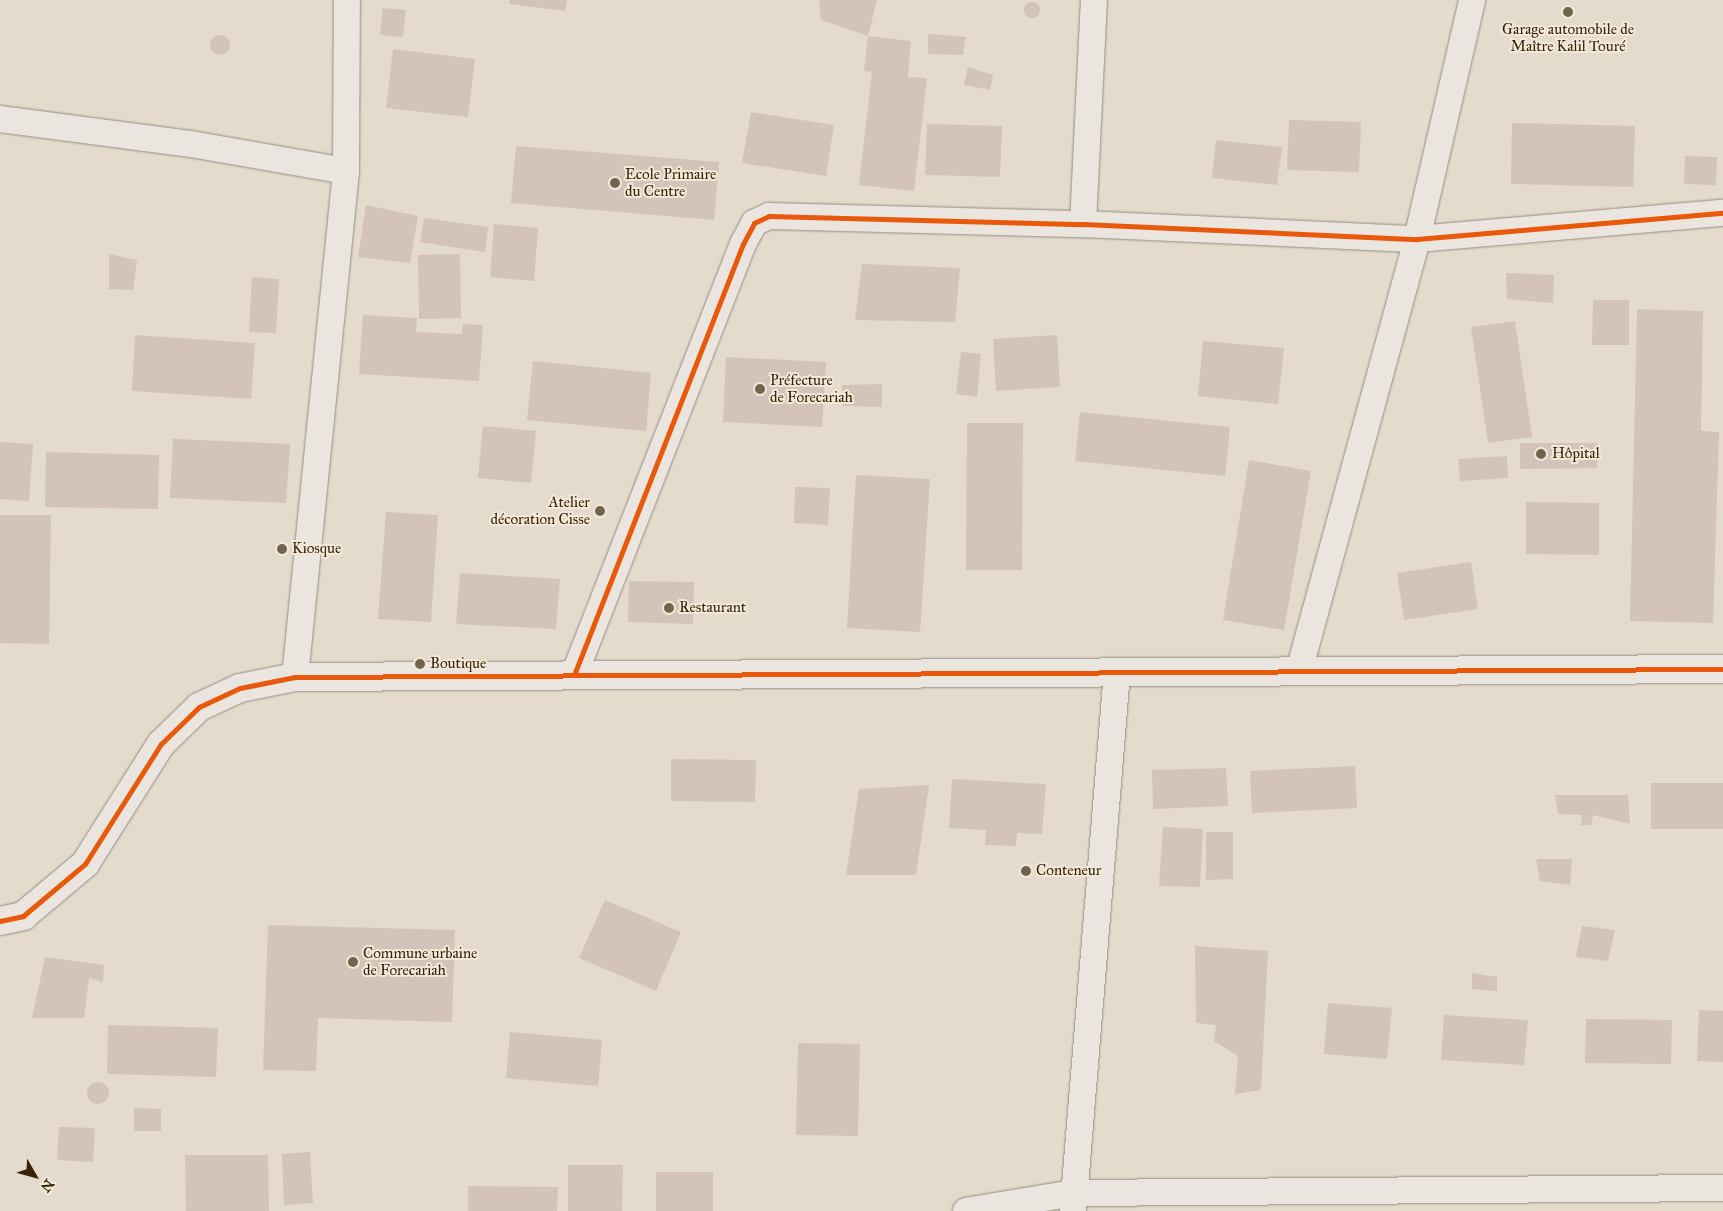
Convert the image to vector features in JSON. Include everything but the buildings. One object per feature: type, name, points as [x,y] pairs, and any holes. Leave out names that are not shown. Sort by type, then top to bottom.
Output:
[{"type":"street","points":[[295,677],[346,171],[347,0]]},
{"type":"street","points":[[1083,224],[1094,0]]},
{"type":"street","points":[[1299,671],[1417,239],[1472,0]]},
{"type":"street","points":[[0,119],[191,144],[346,171]]},
{"type":"street","points":[[574,675],[743,244],[754,223],[770,216],[1083,224],[1417,239],[1723,213]]},
{"type":"street","points":[[0,922],[23,916],[85,864],[161,744],[199,707],[240,688],[295,677],[1723,669]]},
{"type":"street","points":[[1073,1202],[1116,672]]},
{"type":"street","points":[[966,1211],[1073,1202],[1723,1188]]},
{"type":"cycle path","points":[[574,675],[743,244],[754,223],[769,216],[1083,224],[1417,239],[1723,213]]},
{"type":"cycle path","points":[[0,921],[23,916],[85,864],[161,744],[199,707],[240,688],[295,677],[1723,669]]},
{"type":"place","name":"Garage automobile de Maître Kalil Touré","points":[[1568,12]]},
{"type":"place","name":"Ecole Primaire du Centre","points":[[615,183]]},
{"type":"place","name":"Préfecture de Forecariah","points":[[760,389]]},
{"type":"place","name":"Hôpital","points":[[1541,454]]},
{"type":"place","name":"Atelier décoration Cisse","points":[[600,511]]},
{"type":"place","name":"Kiosque","points":[[282,549]]},
{"type":"place","name":"Restaurant","points":[[669,608]]},
{"type":"place","name":"Boutique","points":[[420,664]]},
{"type":"place","name":"Conteneur","points":[[1026,871]]},
{"type":"place","name":"Commune urbaine de Forecariah","points":[[353,962]]}]
